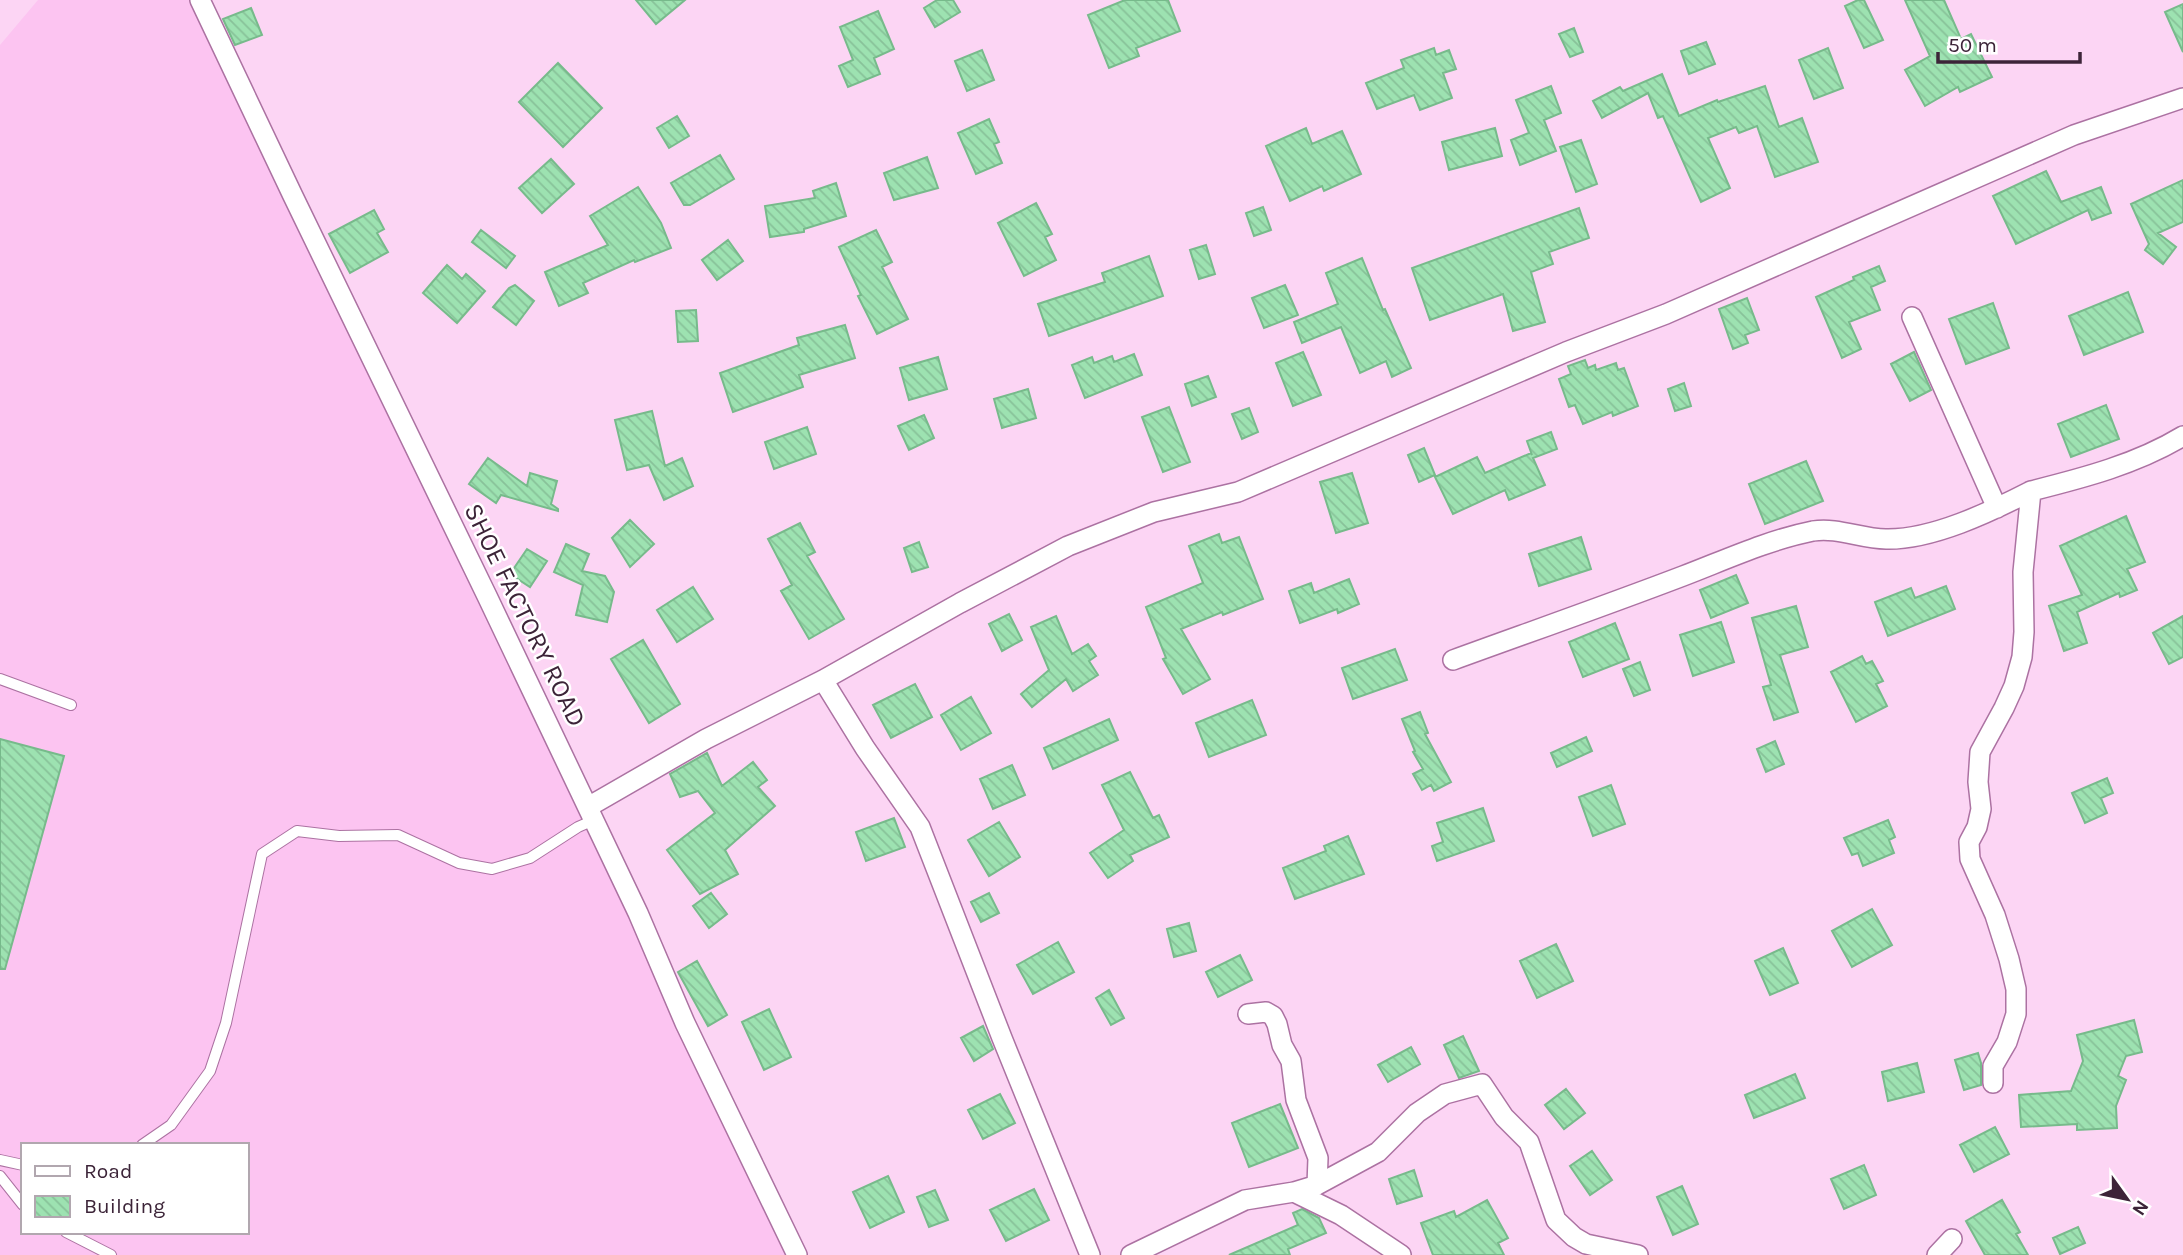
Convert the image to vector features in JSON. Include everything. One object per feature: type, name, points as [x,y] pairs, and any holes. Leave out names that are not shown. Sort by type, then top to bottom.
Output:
[{"type":"street","name":"SHOE FACTORY ROAD","points":[[200,0],[591,814],[638,913],[685,1023],[797,1255]]},
{"type":"street","points":[[591,814],[706,739],[823,680],[1068,546],[1154,512],[1238,492],[1566,352],[1666,314],[2074,135],[2183,98]]},
{"type":"street","points":[[1912,317],[1997,508]]},
{"type":"street","points":[[1453,660],[1756,547],[1815,531],[1848,532],[1870,539],[1899,540],[1929,533],[1997,508],[2031,491],[2082,479],[2122,464],[2183,436]]},
{"type":"street","points":[[1993,1083],[1993,1066],[2007,1042],[2016,1014],[2015,989],[1995,915],[1970,859],[1969,842],[1977,827],[1981,809],[1978,782],[1980,752],[2014,686],[2022,657],[2023,572],[2031,491]]},
{"type":"street","points":[[823,680],[865,748],[920,827],[1090,1255]]},
{"type":"street","points":[[1248,1014],[1266,1012],[1273,1016],[1277,1024],[1282,1045],[1291,1061],[1296,1100],[1318,1158],[1317,1185]]},
{"type":"street","points":[[1131,1255],[1245,1200],[1294,1192],[1317,1185],[1378,1152],[1417,1113],[1445,1094],[1482,1084],[1504,1117],[1529,1142],[1556,1220],[1586,1244],[1638,1255]]},
{"type":"street","points":[[1294,1192],[1341,1215],[1401,1255]]},
{"type":"street","points":[[1937,1255],[1952,1239]]},
{"type":"lane","points":[[0,679],[71,705]]},
{"type":"lane","points":[[145,1143],[171,1125],[210,1071],[226,1023],[262,854],[297,831],[339,836],[398,835],[459,863],[492,869],[530,858],[578,827],[591,814]]},
{"type":"lane","points":[[0,1160],[21,1165]]},
{"type":"lane","points":[[0,1175],[21,1202]]},
{"type":"lane","points":[[70,1234],[111,1255]]},
{"type":"shaded area","points":[[38,0],[195,0],[795,1255],[0,1255],[0,45]]},
{"type":"building","points":[[636,0],[685,0],[656,24]]},
{"type":"building","points":[[937,0],[953,0],[960,12],[935,27],[924,8]]},
{"type":"building","points":[[1125,0],[1168,0],[1180,31],[1136,48],[1139,56],[1109,68],[1088,15]]},
{"type":"building","points":[[1864,0],[1883,40],[1864,48],[1845,6]]},
{"type":"building","points":[[1905,0],[1944,0],[1961,39],[1971,34],[1992,77],[1960,92],[1958,87],[1925,106],[1905,70],[1930,56]]},
{"type":"building","points":[[2183,4],[2183,52],[2165,12]]},
{"type":"building","points":[[251,8],[262,35],[235,45],[223,19]]},
{"type":"building","points":[[878,11],[894,49],[874,58],[880,74],[848,87],[839,66],[853,60],[840,27]]},
{"type":"building","points":[[1574,28],[1583,52],[1570,57],[1559,34]]},
{"type":"building","points":[[1706,42],[1715,64],[1689,74],[1681,51]]},
{"type":"building","points":[[1434,48],[1436,55],[1449,50],[1456,69],[1443,73],[1452,98],[1420,110],[1414,95],[1377,109],[1366,83],[1404,68],[1401,60]]},
{"type":"building","points":[[1828,48],[1843,88],[1814,99],[1799,60]]},
{"type":"building","points":[[982,50],[994,80],[967,91],[955,61]]},
{"type":"building","points":[[558,63],[602,108],[563,147],[519,102]]},
{"type":"building","points":[[1662,74],[1679,116],[1717,100],[1718,102],[1765,86],[1779,127],[1802,118],[1818,162],[1775,177],[1757,126],[1739,133],[1736,127],[1708,138],[1730,188],[1701,202],[1663,116],[1658,118],[1648,93],[1602,118],[1593,101],[1620,87],[1623,91]]},
{"type":"building","points":[[1551,86],[1561,113],[1544,120],[1556,151],[1520,165],[1511,140],[1529,133],[1516,100]]},
{"type":"building","points":[[677,116],[689,136],[669,148],[657,128]]},
{"type":"building","points":[[989,119],[999,142],[994,144],[1002,163],[976,174],[958,133]]},
{"type":"building","points":[[1306,128],[1312,144],[1342,131],[1361,174],[1324,191],[1322,186],[1290,201],[1266,146]]},
{"type":"building","points":[[1495,128],[1502,156],[1449,170],[1442,142]]},
{"type":"building","points":[[1581,140],[1597,184],[1576,192],[1560,147]]},
{"type":"building","points":[[720,155],[734,179],[690,205],[684,205],[671,183]]},
{"type":"building","points":[[927,157],[938,188],[894,200],[884,173]]},
{"type":"building","points":[[551,159],[574,184],[542,213],[519,188]]},
{"type":"building","points":[[2046,171],[2061,202],[2101,187],[2111,213],[2092,220],[2088,210],[2016,244],[1993,196]]},
{"type":"building","points":[[2183,180],[2183,222],[2158,233],[2176,247],[2163,264],[2145,250],[2149,244],[2131,204]]},
{"type":"building","points":[[836,183],[846,216],[804,229],[804,232],[770,237],[765,206],[815,198],[813,191]]},
{"type":"building","points":[[638,187],[661,223],[671,248],[635,262],[634,260],[583,283],[588,293],[559,306],[545,272],[608,245],[590,216]]},
{"type":"building","points":[[1036,203],[1052,234],[1045,237],[1056,260],[1024,276],[998,223]]},
{"type":"building","points":[[1263,207],[1271,230],[1254,236],[1246,213]]},
{"type":"building","points":[[1579,208],[1589,238],[1549,252],[1553,264],[1531,272],[1545,322],[1513,331],[1503,294],[1430,320],[1412,268]]},
{"type":"building","points":[[374,210],[384,229],[377,233],[388,252],[350,273],[329,234]]},
{"type":"building","points":[[481,230],[515,256],[506,268],[472,242]]},
{"type":"building","points":[[876,230],[892,262],[882,267],[908,319],[877,334],[858,296],[861,295],[839,247]]},
{"type":"building","points":[[728,240],[743,261],[717,280],[702,260]]},
{"type":"building","points":[[1206,245],[1215,274],[1199,279],[1190,250]]},
{"type":"building","points":[[1149,256],[1163,296],[1049,336],[1038,304],[1105,282],[1102,273]]},
{"type":"building","points":[[1362,258],[1411,368],[1392,377],[1386,361],[1360,373],[1341,327],[1302,343],[1294,322],[1338,304],[1326,273]]},
{"type":"building","points":[[447,265],[462,279],[466,274],[485,291],[457,323],[423,293]]},
{"type":"building","points":[[1879,266],[1885,281],[1871,287],[1880,310],[1849,322],[1861,349],[1842,358],[1816,297]]},
{"type":"building","points":[[515,285],[534,301],[516,325],[493,307],[509,288]]},
{"type":"building","points":[[1285,285],[1298,315],[1264,328],[1252,298]]},
{"type":"building","points":[[2128,292],[2143,332],[2084,355],[2069,316]]},
{"type":"building","points":[[1747,298],[1759,330],[1745,335],[1748,343],[1733,349],[1719,309]]},
{"type":"building","points":[[1993,303],[2009,348],[1966,364],[1949,319]]},
{"type":"building","points":[[696,310],[698,341],[678,342],[676,311]]},
{"type":"building","points":[[845,325],[855,358],[799,375],[803,387],[733,412],[720,373],[799,345],[797,338]]},
{"type":"building","points":[[1303,352],[1321,395],[1293,406],[1276,363]]},
{"type":"building","points":[[1914,352],[1931,390],[1910,401],[1891,364]]},
{"type":"building","points":[[1134,354],[1142,375],[1085,398],[1072,365],[1092,357],[1094,363],[1112,356],[1114,362]]},
{"type":"building","points":[[938,357],[947,389],[909,400],[900,368]]},
{"type":"building","points":[[1585,360],[1588,368],[1595,365],[1596,370],[1616,363],[1618,370],[1624,368],[1638,406],[1613,416],[1612,412],[1583,424],[1575,405],[1569,407],[1559,379],[1571,374],[1568,366]]},
{"type":"building","points":[[1208,376],[1216,397],[1192,406],[1185,384]]},
{"type":"building","points":[[1684,383],[1691,406],[1675,411],[1668,389]]},
{"type":"building","points":[[1028,389],[1036,418],[1002,428],[994,399]]},
{"type":"building","points":[[2106,405],[2119,439],[2071,457],[2058,424]]},
{"type":"building","points":[[1169,407],[1190,462],[1163,472],[1142,417]]},
{"type":"building","points":[[1249,408],[1258,432],[1242,439],[1232,414]]},
{"type":"building","points":[[652,411],[665,466],[682,458],[693,486],[664,500],[649,465],[627,470],[615,420]]},
{"type":"building","points":[[924,415],[934,438],[909,450],[898,426]]},
{"type":"building","points":[[807,427],[816,454],[774,469],[765,442]]},
{"type":"building","points":[[1551,432],[1557,449],[1533,458],[1545,485],[1509,500],[1505,490],[1453,514],[1435,477],[1477,457],[1485,473],[1531,453],[1532,455],[1527,441]]},
{"type":"building","points":[[1424,448],[1435,475],[1419,482],[1408,455]]},
{"type":"building","points":[[488,458],[527,486],[530,473],[557,481],[551,504],[558,511],[501,495],[496,503],[469,484]]},
{"type":"building","points":[[1806,461],[1823,501],[1765,524],[1749,484]]},
{"type":"building","points":[[1352,473],[1368,523],[1336,533],[1320,482]]},
{"type":"building","points":[[2126,516],[2145,562],[2127,569],[2137,590],[2120,597],[2119,593],[2077,612],[2087,643],[2064,651],[2049,606],[2082,595],[2060,546]]},
{"type":"building","points":[[630,520],[654,544],[630,567],[612,538]]},
{"type":"building","points":[[800,523],[815,552],[807,556],[844,619],[809,639],[781,591],[792,585],[768,539]]},
{"type":"building","points":[[1219,534],[1222,543],[1239,537],[1263,599],[1181,629],[1210,679],[1183,694],[1163,659],[1166,658],[1146,607],[1203,583],[1189,546]]},
{"type":"building","points":[[1581,537],[1591,569],[1539,586],[1529,554]]},
{"type":"building","points":[[919,542],[928,567],[912,572],[904,548]]},
{"type":"building","points":[[566,544],[589,554],[582,571],[605,576],[614,592],[607,622],[576,615],[583,585],[554,572]]},
{"type":"building","points":[[527,549],[547,561],[530,587],[510,574]]},
{"type":"building","points":[[1736,575],[1748,603],[1711,618],[1700,590]]},
{"type":"building","points":[[1349,579],[1359,604],[1338,613],[1337,609],[1300,623],[1289,591],[1311,583],[1314,593]]},
{"type":"building","points":[[1946,586],[1955,609],[1888,636],[1875,602],[1911,588],[1915,598]]},
{"type":"building","points":[[693,587],[713,619],[677,642],[657,610]]},
{"type":"building","points":[[1796,606],[1808,647],[1780,655],[1798,712],[1774,720],[1763,687],[1771,685],[1752,618]]},
{"type":"building","points":[[1009,614],[1022,640],[1002,651],[989,624]]},
{"type":"building","points":[[1056,616],[1072,654],[1088,644],[1096,656],[1089,661],[1098,675],[1073,691],[1066,679],[1032,707],[1021,694],[1049,670],[1031,627]]},
{"type":"building","points":[[2183,616],[2183,657],[2169,664],[2153,633]]},
{"type":"building","points":[[1721,622],[1734,662],[1693,676],[1680,635]]},
{"type":"building","points":[[1615,623],[1629,659],[1583,677],[1569,642]]},
{"type":"building","points":[[643,640],[680,704],[649,723],[611,659]]},
{"type":"building","points":[[1395,649],[1407,680],[1353,699],[1342,668]]},
{"type":"building","points":[[1862,656],[1866,664],[1872,661],[1883,681],[1876,684],[1887,706],[1856,722],[1831,672]]},
{"type":"building","points":[[1640,662],[1650,690],[1634,696],[1623,669]]},
{"type":"building","points":[[915,684],[932,717],[891,738],[873,705]]},
{"type":"building","points":[[971,697],[991,733],[961,750],[941,715]]},
{"type":"building","points":[[1252,700],[1266,735],[1209,757],[1196,723]]},
{"type":"building","points":[[1420,712],[1428,733],[1425,734],[1451,782],[1434,791],[1431,785],[1422,790],[1413,774],[1423,769],[1413,752],[1415,751],[1402,719]]},
{"type":"building","points":[[1109,719],[1118,740],[1053,769],[1044,748]]},
{"type":"building","points":[[1586,737],[1592,751],[1557,767],[1551,753]]},
{"type":"building","points":[[0,739],[64,756],[5,969],[0,969]]},
{"type":"building","points":[[1775,741],[1784,764],[1766,772],[1757,749]]},
{"type":"building","points":[[707,753],[722,786],[753,762],[767,780],[758,787],[775,806],[725,850],[738,874],[700,894],[667,850],[715,813],[698,791],[680,797],[670,774]]},
{"type":"building","points":[[1012,765],[1025,795],[993,809],[980,779]]},
{"type":"building","points":[[1130,772],[1153,818],[1159,815],[1169,837],[1130,855],[1133,861],[1108,878],[1090,853],[1124,830],[1102,785]]},
{"type":"building","points":[[2107,778],[2113,793],[2101,798],[2107,813],[2085,823],[2072,793]]},
{"type":"building","points":[[1611,785],[1625,824],[1593,836],[1579,797]]},
{"type":"building","points":[[1483,808],[1494,841],[1437,861],[1432,846],[1443,842],[1437,823]]},
{"type":"building","points":[[894,818],[905,847],[866,861],[856,832]]},
{"type":"building","points":[[1888,820],[1895,837],[1889,840],[1894,853],[1863,866],[1858,853],[1852,855],[1844,838]]},
{"type":"building","points":[[999,822],[1020,857],[989,876],[968,840]]},
{"type":"building","points":[[1348,836],[1364,874],[1295,899],[1283,868],[1326,851],[1324,846]]},
{"type":"building","points":[[711,893],[727,914],[709,928],[693,906]]},
{"type":"building","points":[[989,893],[999,913],[981,922],[971,902]]},
{"type":"building","points":[[1872,909],[1892,945],[1852,967],[1832,931]]},
{"type":"building","points":[[1189,923],[1196,951],[1174,957],[1167,929]]},
{"type":"building","points":[[1058,942],[1074,972],[1033,994],[1017,965]]},
{"type":"building","points":[[1556,944],[1573,981],[1537,998],[1520,961]]},
{"type":"building","points":[[1783,948],[1798,983],[1770,995],[1755,961]]},
{"type":"building","points":[[1240,955],[1252,980],[1218,997],[1206,972]]},
{"type":"building","points":[[697,961],[727,1015],[708,1026],[678,972]]},
{"type":"building","points":[[1109,990],[1124,1018],[1111,1025],[1096,998]]},
{"type":"building","points":[[769,1009],[791,1057],[764,1070],[742,1022]]},
{"type":"building","points":[[2134,1020],[2142,1052],[2126,1056],[2118,1076],[2126,1080],[2116,1106],[2117,1128],[2077,1130],[2077,1124],[2021,1127],[2019,1095],[2071,1091],[2083,1061],[2077,1035]]},
{"type":"building","points":[[983,1026],[993,1049],[974,1061],[961,1038]]},
{"type":"building","points":[[1463,1036],[1479,1071],[1459,1078],[1444,1045]]},
{"type":"building","points":[[1411,1047],[1420,1064],[1388,1082],[1378,1065]]},
{"type":"building","points":[[1978,1053],[1981,1085],[1964,1090],[1955,1060]]},
{"type":"building","points":[[1917,1063],[1924,1092],[1888,1101],[1882,1072]]},
{"type":"building","points":[[1795,1074],[1805,1098],[1754,1118],[1745,1095]]},
{"type":"building","points":[[1566,1089],[1585,1113],[1564,1129],[1545,1105]]},
{"type":"building","points":[[1000,1094],[1015,1123],[983,1139],[968,1110]]},
{"type":"building","points":[[1280,1104],[1298,1148],[1249,1167],[1232,1123]]},
{"type":"building","points":[[1995,1127],[2009,1154],[1974,1172],[1960,1145]]},
{"type":"building","points":[[1592,1151],[1612,1180],[1590,1195],[1570,1166]]},
{"type":"building","points":[[1864,1165],[1876,1195],[1844,1209],[1831,1179]]},
{"type":"building","points":[[1414,1170],[1422,1196],[1397,1204],[1389,1179]]},
{"type":"building","points":[[888,1176],[904,1212],[870,1228],[853,1192]]},
{"type":"building","points":[[1682,1186],[1698,1224],[1673,1235],[1657,1197]]},
{"type":"building","points":[[1034,1189],[1049,1220],[1006,1241],[990,1210]]},
{"type":"building","points":[[935,1190],[948,1220],[929,1227],[917,1197]]},
{"type":"building","points":[[1487,1200],[1508,1238],[1498,1243],[1504,1255],[1433,1255],[1421,1223],[1454,1211],[1456,1217]]},
{"type":"building","points":[[2002,1200],[2020,1232],[2016,1234],[2028,1255],[1985,1255],[1966,1221]]},
{"type":"building","points":[[1302,1209],[1319,1218],[1326,1233],[1288,1249],[1290,1255],[1229,1255],[1298,1225],[1293,1213]]},
{"type":"building","points":[[2078,1227],[2085,1243],[2060,1254],[2053,1238]]}]
